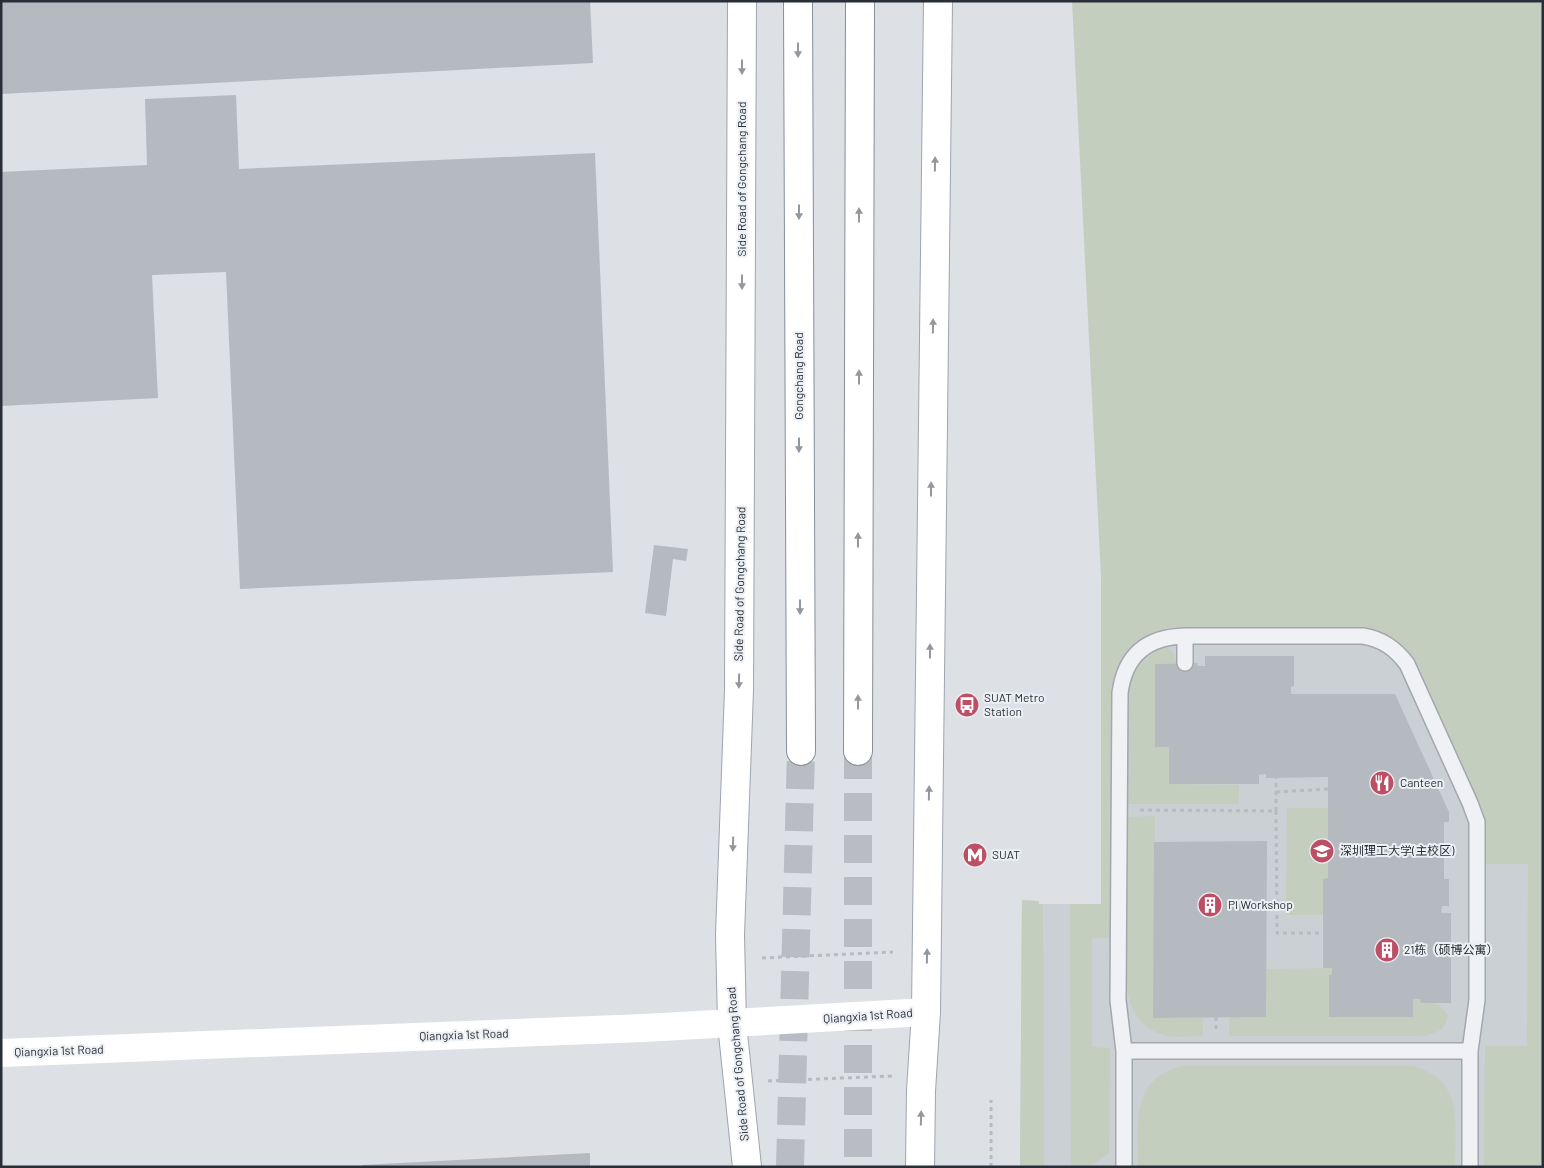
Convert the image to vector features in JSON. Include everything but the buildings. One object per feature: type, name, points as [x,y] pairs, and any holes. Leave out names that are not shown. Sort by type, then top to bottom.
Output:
[{"type":"main road","name":"Side Road of Gongchang Road","points":[[742,1],[739,670],[730,935],[732,1024],[747,1167]]},
{"type":"main road","name":"Gongchang Road","points":[[798,1],[800,752]]},
{"type":"main road","points":[[858,751],[860,1]]},
{"type":"main road","points":[[920,1167],[921,1091],[926,1012],[938,1]]},
{"type":"main road","name":"Qiangxia 1st Road","points":[[1,1053],[732,1024],[926,1012]]},
{"type":"lane","points":[[1185,636],[1185,663]]},
{"type":"lane","points":[[1124,1167],[1124,1051],[1118,1000],[1120,693],[1125,671],[1138,652],[1148,644],[1165,637],[1363,636],[1380,640],[1387,644],[1407,664],[1477,822],[1477,1000],[1470,1051],[1470,1167]]},
{"type":"lane","points":[[1124,1051],[1470,1051]]},
{"type":"path","points":[[1276,777],[1276,933],[1323,933]]},
{"type":"path","points":[[1276,792],[1328,789]]},
{"type":"path","points":[[1119,810],[1276,811]]},
{"type":"path","points":[[762,958],[894,952]]},
{"type":"path","points":[[768,1081],[893,1076]]},
{"type":"path","points":[[991,1167],[992,1100]]},
{"type":"shaded area","name":"深圳理工大学(主校区)","points":[[1101,578],[1446,580],[1543,801],[1543,1167],[1020,1167],[1022,900],[1038,901],[1039,904],[1101,904]]},
{"type":"green space","points":[[1072,1],[1543,1],[1543,1167],[1484,1167],[1485,1046],[1527,1046],[1528,864],[1486,864],[1486,831],[1482,809],[1413,658],[1400,644],[1385,634],[1358,627],[1175,627],[1150,634],[1139,640],[1131,648],[1123,657],[1118,668],[1111,693],[1110,938],[1092,938],[1092,1047],[1110,1048],[1109,1153],[1089,1167],[1071,1167],[1070,904],[1101,904],[1101,578]]},
{"type":"green space","points":[[1159,648],[1167,648],[1172,651],[1176,663],[1155,664],[1155,747],[1169,747],[1169,784],[1239,785],[1239,804],[1128,804],[1129,685],[1138,665]]},
{"type":"green space","points":[[1287,808],[1328,808],[1328,878],[1323,879],[1323,915],[1286,915]]},
{"type":"green space","points":[[1155,816],[1154,1018],[1203,1018],[1203,1036],[1172,1037],[1151,1030],[1138,1018],[1128,995],[1128,817]]},
{"type":"green space","points":[[1022,900],[1038,901],[1039,904],[1043,904],[1044,1167],[1020,1167]]},
{"type":"green space","points":[[1332,968],[1332,975],[1329,975],[1330,1017],[1413,1017],[1413,999],[1429,1001],[1438,1005],[1448,1016],[1447,1021],[1442,1029],[1430,1035],[1421,1036],[1229,1036],[1229,1017],[1266,1017],[1266,969]]},
{"type":"green space","points":[[1183,1066],[1411,1066],[1428,1072],[1441,1081],[1449,1092],[1453,1105],[1456,1135],[1455,1167],[1138,1167],[1138,1119],[1145,1092],[1154,1081],[1166,1072]]},
{"type":"tunnel","points":[[790,1167],[801,751]]},
{"type":"tunnel","points":[[858,751],[858,1167]]},
{"type":"place","name":"SUAT Metro Station","points":[[967,705]]},
{"type":"place","name":"Canteen","points":[[1382,783]]},
{"type":"place","name":"深圳理工大学(主校区)","points":[[1322,851]]},
{"type":"place","name":"SUAT","points":[[975,855]]},
{"type":"place","name":"PI Workshop","points":[[1210,905]]},
{"type":"place","name":"21栋（硕博公寓）","points":[[1387,950]]}]
